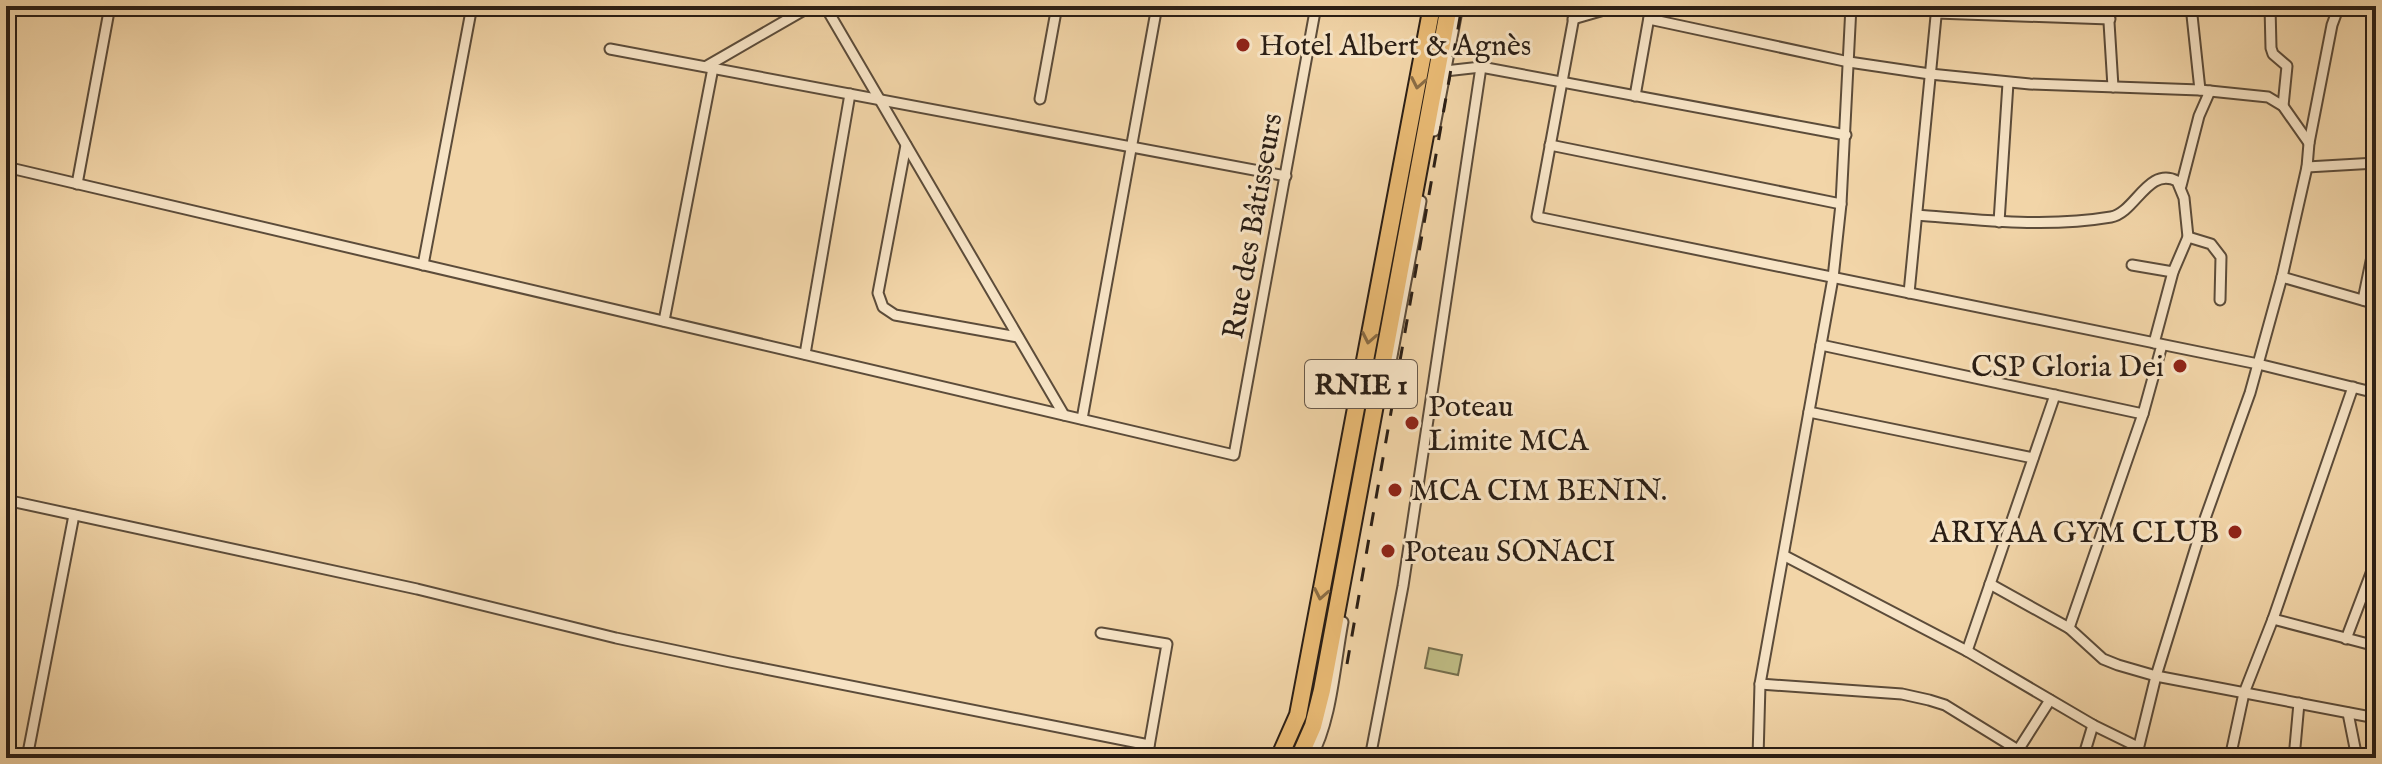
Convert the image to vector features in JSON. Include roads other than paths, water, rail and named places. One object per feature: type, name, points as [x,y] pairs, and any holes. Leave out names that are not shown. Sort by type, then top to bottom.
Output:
[{"type":"highway","name":"RNIE 1","points":[[1279,758],[1298,715],[1432,6]]},
{"type":"highway","name":"RNIE 1","points":[[1299,758],[1313,726],[1322,690],[1449,6]]},
{"type":"street","points":[[77,184],[110,6]]},
{"type":"street","points":[[423,265],[472,6]]},
{"type":"street","points":[[664,321],[710,67],[811,6]]},
{"type":"street","points":[[825,6],[1064,415]]},
{"type":"street","points":[[1040,99],[1057,6]]},
{"type":"street","points":[[6,167],[1082,419],[1157,6]]},
{"type":"street","name":"Rue des Bâtisseurs","points":[[1082,419],[1234,455],[1316,6]]},
{"type":"street","points":[[1311,758],[1320,739],[1327,709],[1458,6]]},
{"type":"street","points":[[1576,6],[1537,217],[2258,364],[2376,393]]},
{"type":"street","points":[[1573,19],[1618,6]]},
{"type":"street","points":[[1635,96],[1651,6]]},
{"type":"street","points":[[1758,758],[1760,684],[1833,278],[1846,135],[1851,6]]},
{"type":"street","points":[[2108,6],[2113,87]]},
{"type":"street","points":[[2069,628],[2143,414],[2173,272],[2188,237],[2189,225],[2181,186],[2205,90],[2191,6]]},
{"type":"street","points":[[2270,6],[2271,48],[2273,54],[2287,66],[2283,106]]},
{"type":"street","points":[[1785,556],[1967,651],[2137,753],[2156,676],[2202,527],[2258,364],[2282,277],[2307,167],[2332,25],[2339,6]]},
{"type":"street","points":[[1909,293],[1936,10],[2028,11],[2110,19]]},
{"type":"street","points":[[1649,19],[1849,62],[1930,74],[2008,83],[2205,90],[2268,97],[2283,106],[2309,143]]},
{"type":"street","points":[[610,49],[1286,176]]},
{"type":"street","points":[[1445,71],[1481,67],[1846,135]]},
{"type":"street","points":[[1370,758],[1403,586],[1481,67]]},
{"type":"street","points":[[1999,222],[2008,83]]},
{"type":"street","points":[[805,354],[850,94]]},
{"type":"street","points":[[906,145],[878,293],[883,307],[895,315],[1018,337]]},
{"type":"street","points":[[1550,145],[1841,204]]},
{"type":"street","points":[[2307,167],[2376,163]]},
{"type":"street","points":[[1917,215],[2038,224],[2116,217],[2153,182],[2171,178],[2181,186]]},
{"type":"street","points":[[2188,237],[2211,244],[2221,257],[2220,300]]},
{"type":"street","points":[[2363,300],[2376,237]]},
{"type":"street","points":[[2132,265],[2173,272]]},
{"type":"street","points":[[2282,277],[2376,304]]},
{"type":"street","points":[[1821,345],[2143,414]]},
{"type":"street","points":[[2230,758],[2244,693],[2273,619],[2353,387]]},
{"type":"street","points":[[1967,651],[2055,395]]},
{"type":"street","points":[[1809,412],[2033,458]]},
{"type":"street","points":[[6,500],[417,589],[715,659],[1149,745]]},
{"type":"street","points":[[27,758],[74,515]]},
{"type":"street","points":[[2346,639],[2375,566]]},
{"type":"street","points":[[1990,584],[2069,628],[2103,659],[2156,676],[2376,718]]},
{"type":"street","points":[[2273,619],[2376,646]]},
{"type":"street","points":[[1101,633],[1167,644],[1147,758]]},
{"type":"street","points":[[1760,684],[1902,694],[1929,700],[1945,705],[2015,754],[2050,700]]},
{"type":"street","points":[[2294,758],[2299,703]]},
{"type":"street","points":[[2348,713],[2357,758]]},
{"type":"street","points":[[2083,758],[2093,725]]},
{"type":"railway","points":[[1347,664],[1462,6]]},
{"type":"place","name":"Hotel Albert & Agnès","points":[[1243,45]]},
{"type":"place","name":"CSP Gloria Dei","points":[[2180,366]]},
{"type":"place","name":"Poteau Limite MCA","points":[[1412,423]]},
{"type":"place","name":"MCA CIM BENIN.","points":[[1395,490]]},
{"type":"place","name":"ARIYAA GYM CLUB","points":[[2235,532]]},
{"type":"place","name":"Poteau SONACI","points":[[1388,551]]}]
